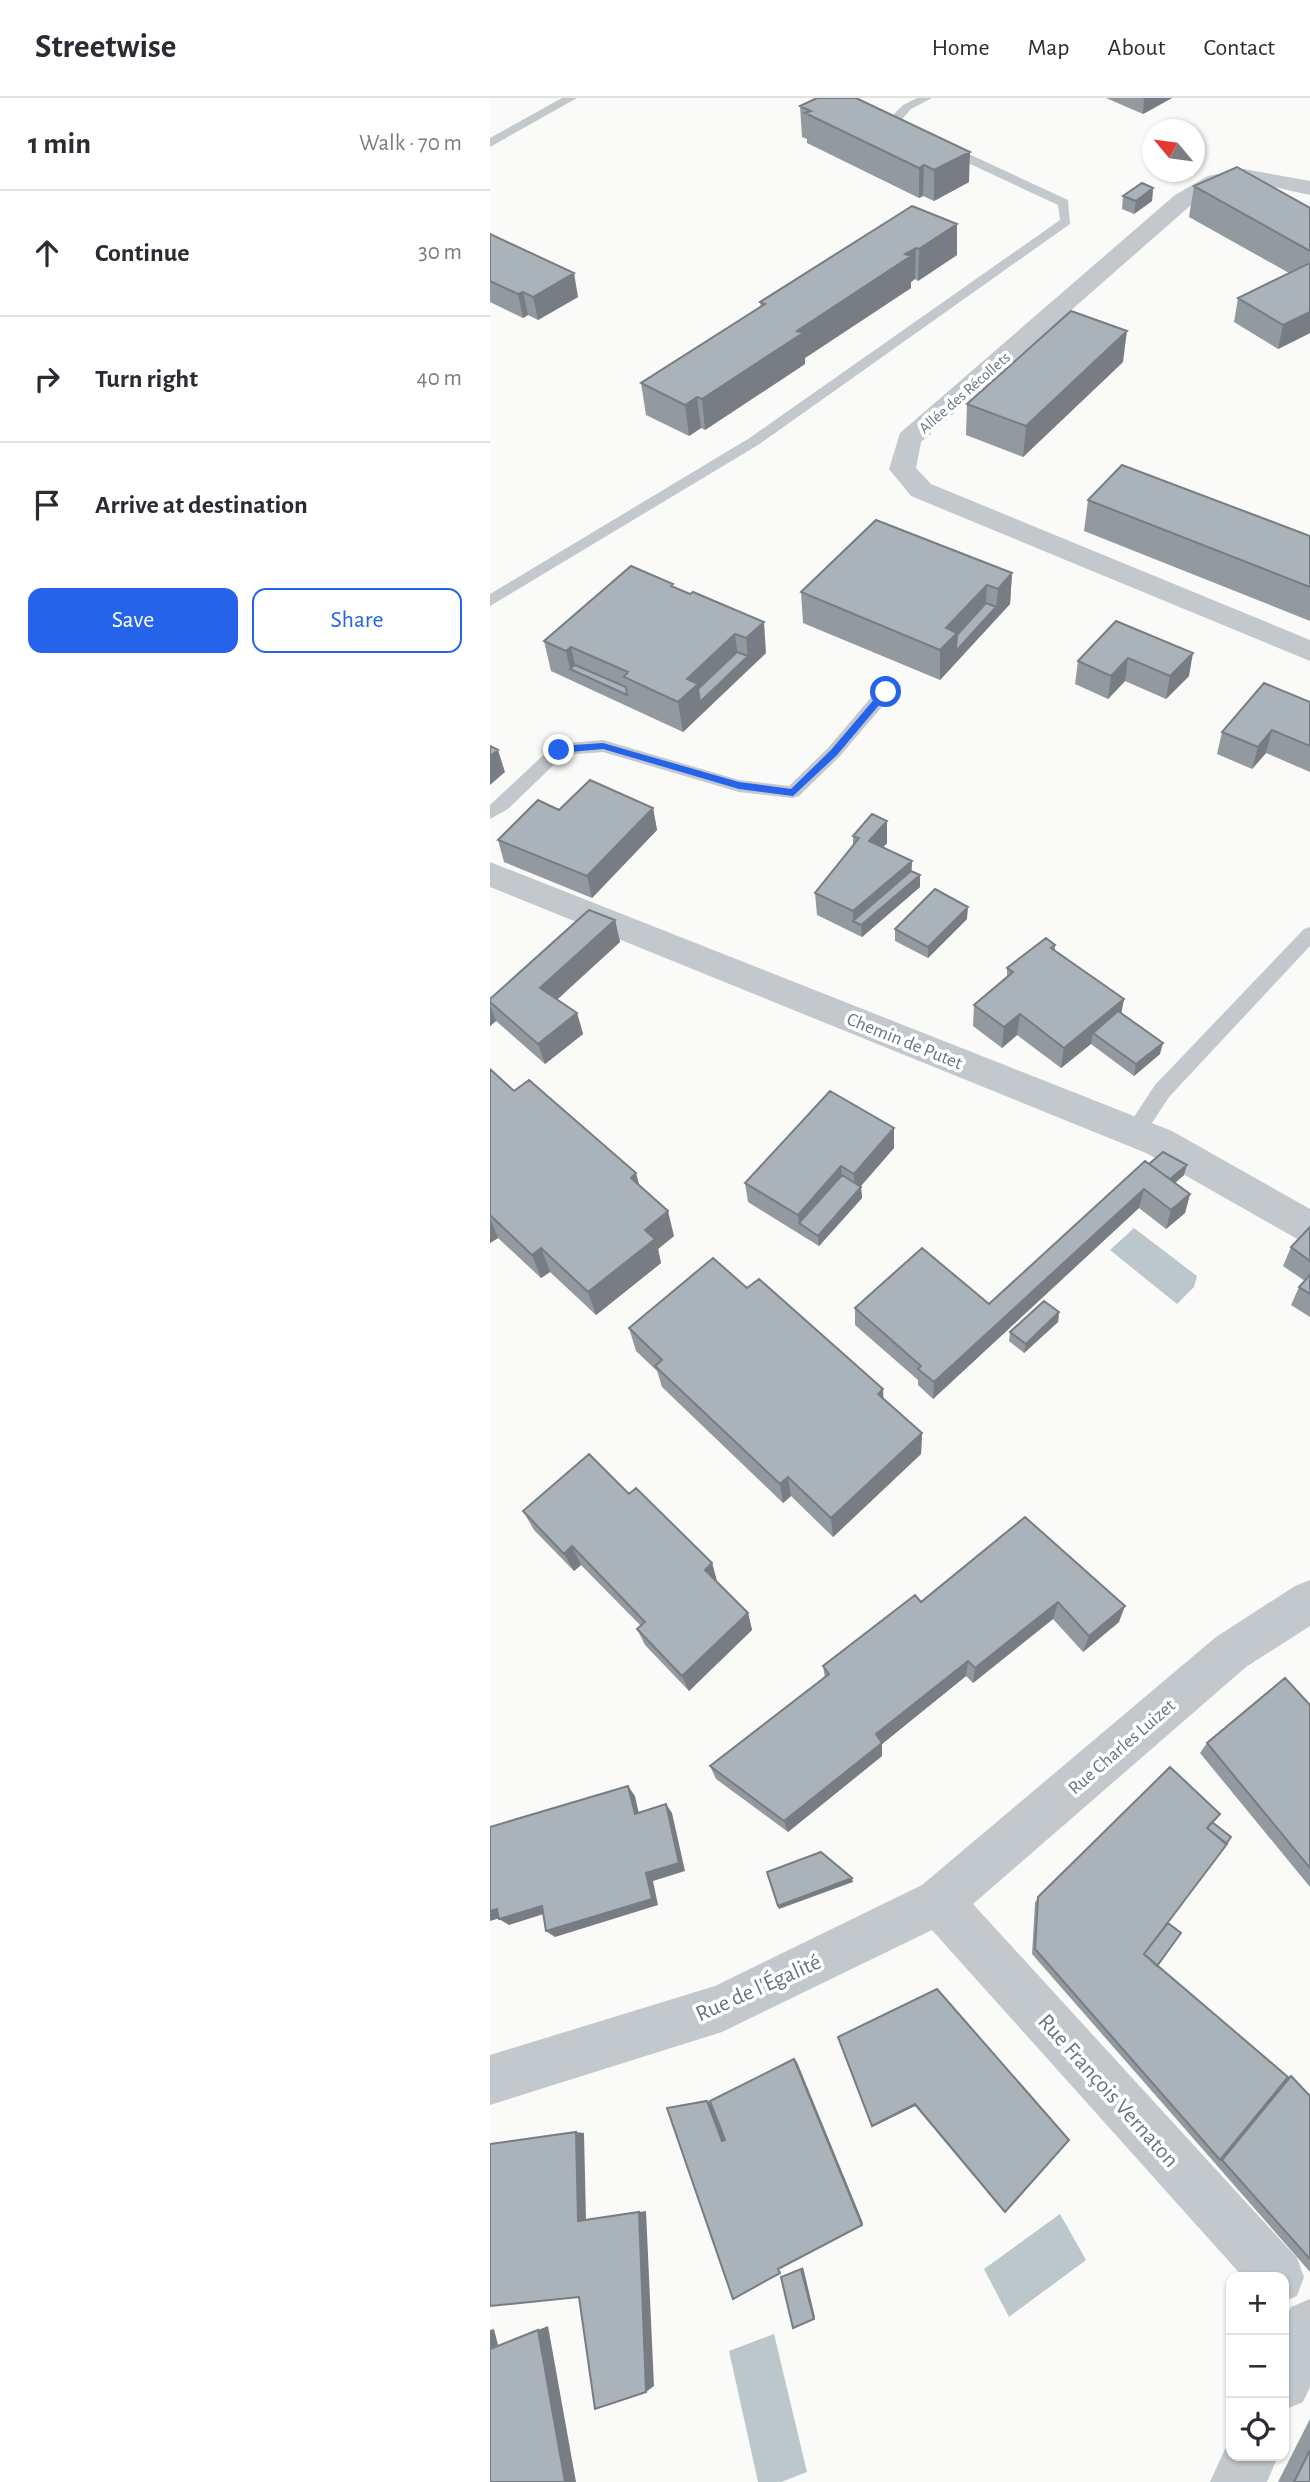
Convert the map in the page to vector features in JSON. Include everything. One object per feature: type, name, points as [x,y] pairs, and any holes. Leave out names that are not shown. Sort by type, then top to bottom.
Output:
[{"type":"street","name":"Allée des Récollets","points":[[1310,188],[1244,175],[1207,182],[909,439],[902,469],[921,490],[1310,651]]},
{"type":"street","name":"Chemin de Putet","points":[[490,874],[1159,1142],[1310,1228]]},
{"type":"street","name":"Rue Charles Luizet","points":[[939,1902],[1231,1652],[1310,1601]]},
{"type":"street","name":"Rue de l'Égalité","points":[[490,2080],[722,2008],[939,1902]]},
{"type":"street","name":"Rue François Vernaton","points":[[939,1902],[1274,2272]]},
{"type":"street","points":[[1289,2289],[1310,2312]]},
{"type":"street","points":[[1289,2372],[1310,2326]]},
{"type":"street","points":[[1238,2482],[1248,2461]]},
{"type":"lane","points":[[490,143],[572,98]]},
{"type":"lane","points":[[490,601],[753,442],[1066,221],[1064,204],[899,126],[897,117],[907,107],[926,98]]},
{"type":"lane","points":[[490,813],[502,805],[559,750],[603,746],[739,786],[793,792],[834,752],[886,692]]},
{"type":"lane","points":[[1135,1132],[1162,1091],[1310,934]]},
{"type":"shaded area","points":[[1134,1228],[1197,1276],[1194,1287],[1177,1304],[1110,1250]]},
{"type":"shaded area","points":[[1060,2214],[1086,2260],[1009,2317],[984,2269]]},
{"type":"shaded area","points":[[774,2334],[807,2472],[781,2482],[758,2482],[729,2351]]},
{"type":"building","points":[[817,98],[856,98],[970,152],[934,170],[924,165],[919,168],[805,113],[811,111],[800,106]]},
{"type":"building","points":[[1237,167],[1310,208],[1310,251],[1194,186]]},
{"type":"building","points":[[1142,183],[1153,188],[1136,201],[1123,196]]},
{"type":"building","points":[[912,206],[957,224],[919,249],[905,254],[911,256],[797,331],[803,333],[702,399],[697,397],[685,405],[641,383],[765,304],[760,302]]},
{"type":"building","points":[[490,234],[574,273],[533,297],[523,292],[518,294],[490,281]]},
{"type":"building","points":[[1310,263],[1310,312],[1283,325],[1238,298]]},
{"type":"building","points":[[1071,311],[1127,331],[1026,426],[967,404]]},
{"type":"building","points":[[1122,465],[1310,536],[1310,587],[1088,500]]},
{"type":"building","points":[[876,520],[1012,573],[998,589],[987,585],[946,628],[957,633],[940,650],[801,592]]},
{"type":"building","points":[[631,566],[690,594],[693,592],[764,622],[746,638],[735,634],[687,679],[698,684],[678,702],[624,677],[628,672],[571,647],[566,651],[544,641]]},
{"type":"building","points":[[986,603],[996,607],[956,651],[957,635]]},
{"type":"building","points":[[1116,621],[1193,653],[1170,676],[1128,658],[1111,676],[1078,661]]},
{"type":"building","points":[[737,652],[748,656],[700,702],[698,689]]},
{"type":"building","points":[[575,665],[626,687],[627,695],[570,669]]},
{"type":"building","points":[[1264,683],[1310,702],[1310,746],[1272,730],[1258,747],[1222,732]]},
{"type":"building","points":[[490,746],[498,750],[490,756]]},
{"type":"building","points":[[590,780],[653,808],[587,876],[498,840],[538,800],[559,810]]},
{"type":"building","points":[[872,814],[887,821],[869,841],[912,861],[853,911],[815,893],[859,838],[853,836]]},
{"type":"building","points":[[911,871],[920,875],[861,925],[853,921]]},
{"type":"building","points":[[935,889],[968,907],[928,947],[895,929]]},
{"type":"building","points":[[589,910],[615,920],[540,988],[577,1013],[538,1044],[490,1002],[490,999]]},
{"type":"building","points":[[1046,938],[1055,945],[1051,948],[1124,999],[1064,1048],[1020,1014],[1004,1027],[974,1005],[1013,972],[1007,968]]},
{"type":"building","points":[[1118,1011],[1163,1043],[1136,1064],[1093,1033]]},
{"type":"building","points":[[490,1069],[514,1091],[529,1080],[636,1173],[631,1178],[668,1211],[645,1230],[655,1239],[588,1292],[541,1248],[532,1255],[490,1215]]},
{"type":"building","points":[[830,1091],[894,1128],[854,1174],[841,1166],[798,1215],[745,1183]]},
{"type":"building","points":[[1163,1152],[1187,1165],[1170,1179],[1149,1164]]},
{"type":"building","points":[[1145,1161],[1190,1194],[1171,1210],[1144,1189],[934,1382],[918,1369],[921,1366],[855,1308],[922,1248],[989,1304]]},
{"type":"building","points":[[842,1175],[861,1187],[818,1236],[799,1223]]},
{"type":"building","points":[[1310,1227],[1310,1261],[1291,1247]]},
{"type":"building","points":[[713,1258],[747,1288],[759,1279],[883,1389],[878,1394],[922,1433],[831,1518],[788,1477],[780,1484],[655,1366],[662,1360],[629,1328]]},
{"type":"building","points":[[1310,1275],[1310,1294],[1299,1287]]},
{"type":"building","points":[[1044,1301],[1059,1312],[1026,1344],[1010,1332]]},
{"type":"building","points":[[589,1454],[629,1494],[636,1488],[712,1563],[705,1570],[748,1613],[682,1676],[637,1629],[645,1622],[572,1546],[564,1554],[523,1511]]},
{"type":"building","points":[[1025,1517],[1125,1606],[1089,1636],[1058,1602],[975,1668],[968,1661],[876,1734],[882,1743],[784,1821],[710,1766],[829,1674],[823,1666],[915,1595],[921,1602]]},
{"type":"building","points":[[1285,1678],[1310,1705],[1310,1868],[1207,1743]]},
{"type":"building","points":[[1170,1767],[1220,1814],[1207,1828],[1227,1844],[1144,1954],[1288,2077],[1220,2160],[1035,1949],[1038,1897]]},
{"type":"building","points":[[628,1786],[635,1814],[666,1804],[679,1863],[646,1873],[652,1899],[546,1931],[542,1906],[499,1919],[497,1909],[490,1911],[490,1827]]},
{"type":"building","points":[[1212,1822],[1231,1837],[1226,1844],[1207,1828]]},
{"type":"building","points":[[821,1852],[852,1878],[778,1906],[767,1872]]},
{"type":"building","points":[[1168,1923],[1181,1933],[1157,1966],[1144,1954]]},
{"type":"building","points":[[937,1989],[1069,2140],[1005,2212],[915,2104],[872,2126],[838,2037]]},
{"type":"building","points":[[794,2059],[862,2225],[778,2269],[780,2273],[733,2299],[667,2108],[707,2101],[722,2141],[725,2140],[710,2101]]},
{"type":"building","points":[[1291,2076],[1310,2096],[1310,2259],[1222,2160]]},
{"type":"building","points":[[576,2132],[578,2221],[639,2212],[646,2392],[595,2409],[579,2297],[490,2306],[490,2144]]},
{"type":"building","points":[[801,2269],[814,2319],[793,2328],[781,2277]]},
{"type":"building","points":[[538,2330],[565,2482],[490,2482],[490,2349]]},
{"type":"building","points":[[1310,2450],[1310,2482],[1294,2482]]},
{"type":"route","points":[[559,750],[603,746],[739,786],[793,792],[834,752],[886,692]]}]
